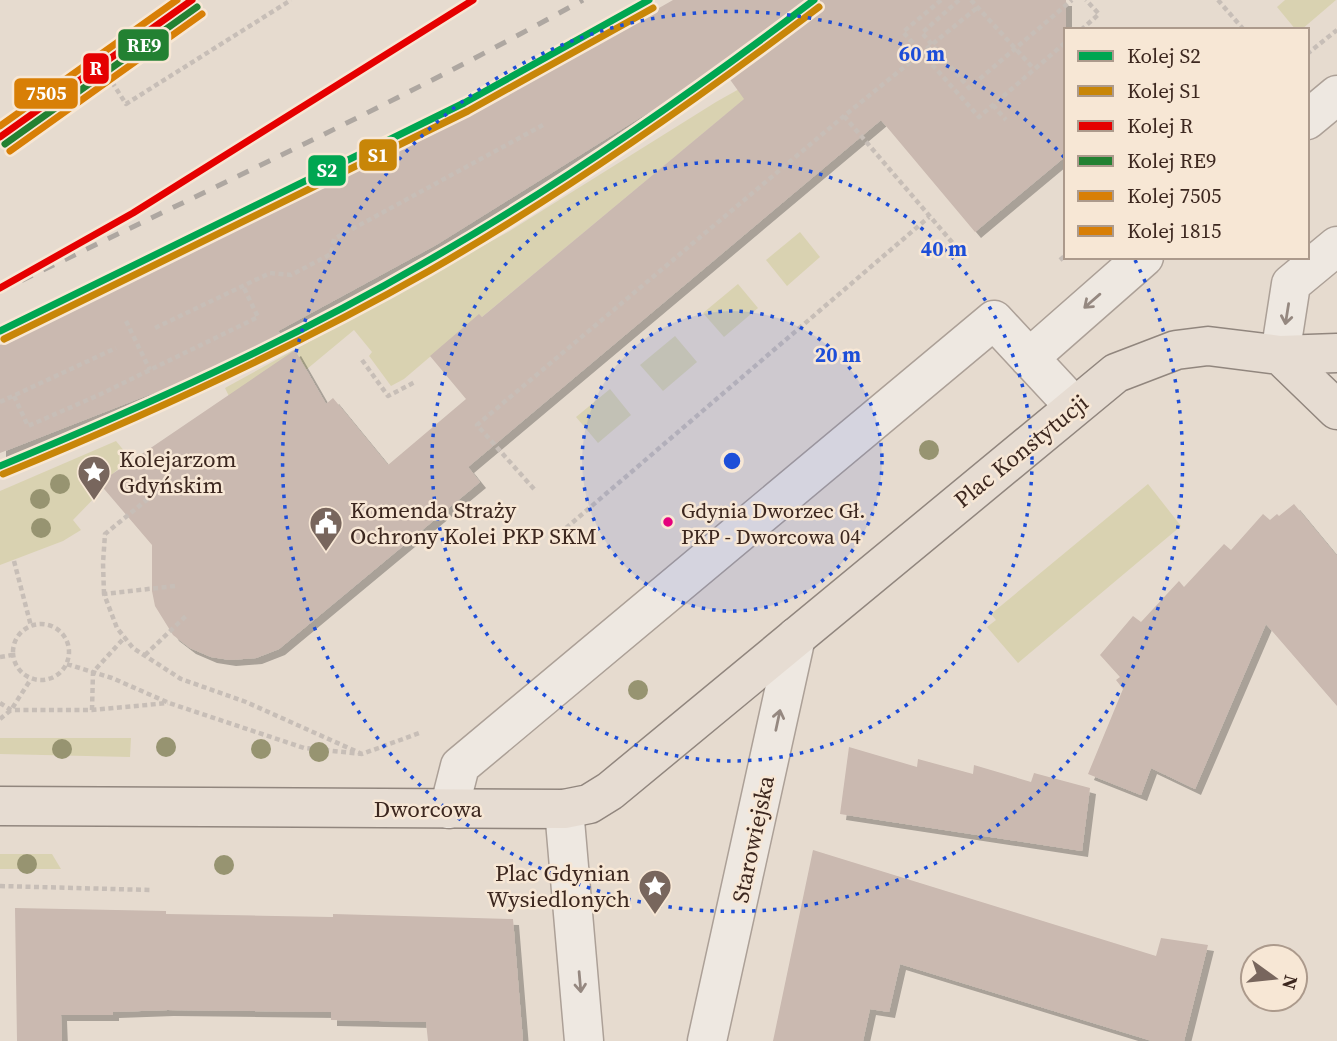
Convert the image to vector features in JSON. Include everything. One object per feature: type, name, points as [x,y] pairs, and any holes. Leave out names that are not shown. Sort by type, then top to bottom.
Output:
[{"type":"main road","name":"Plac Konstytucji","points":[[796,637],[1116,373],[1175,350],[1208,346],[1280,355],[1337,353]]},
{"type":"main road","points":[[1280,355],[1337,410]]},
{"type":"main road","name":"Dworcowa","points":[[0,806],[564,809],[589,804],[610,791],[796,637]]},
{"type":"street","points":[[1309,118],[1337,96]]},
{"type":"street","points":[[1280,355],[1292,284],[1337,246]]},
{"type":"street","points":[[1029,358],[1142,259]]},
{"type":"street","points":[[449,809],[460,766],[994,320],[1074,406]]},
{"type":"street","name":"Starowiejska","points":[[707,1041],[796,637]]},
{"type":"street","points":[[564,809],[584,1041]]},
{"type":"path","points":[[112,82],[126,104],[291,0]]},
{"type":"path","points":[[941,0],[903,32],[979,117],[1064,44]]},
{"type":"path","points":[[959,0],[922,33],[969,88],[1072,0]]},
{"type":"path","points":[[971,0],[1034,69]]},
{"type":"path","points":[[1083,28],[1099,15],[1086,0]]},
{"type":"path","points":[[1218,0],[1242,28]]},
{"type":"path","points":[[534,489],[477,425],[844,116],[978,7]]},
{"type":"path","points":[[1309,52],[1337,30]]},
{"type":"path","points":[[992,105],[1006,120]]},
{"type":"path","points":[[844,116],[963,255]]},
{"type":"path","points":[[155,328],[270,273],[291,275],[331,254],[334,239],[543,125]]},
{"type":"path","points":[[566,528],[929,217]]},
{"type":"path","points":[[1060,260],[1064,257]]},
{"type":"path","points":[[14,396],[28,426],[150,370],[258,317],[243,286]]},
{"type":"path","points":[[126,321],[150,370]]},
{"type":"path","points":[[0,401],[116,348]]},
{"type":"path","points":[[362,360],[388,396],[415,382]]},
{"type":"path","points":[[149,498],[105,534],[104,594],[117,628],[134,648],[181,679],[246,702],[362,754]]},
{"type":"path","points":[[14,561],[31,626]]},
{"type":"path","points":[[104,594],[175,586]]},
{"type":"path","points":[[144,655],[187,615]]},
{"type":"path","points":[[31,626],[52,626],[62,632],[68,642],[70,653],[67,664],[60,674],[49,680],[25,676],[16,667],[12,655],[13,643],[20,632],[31,626]]},
{"type":"path","points":[[92,710],[90,671],[125,637]]},
{"type":"path","points":[[0,657],[12,655]]},
{"type":"path","points":[[67,664],[169,703],[303,748],[362,754],[422,732]]},
{"type":"path","points":[[0,719],[11,710],[31,679]]},
{"type":"path","points":[[0,703],[11,710],[92,710],[169,703]]},
{"type":"path","points":[[0,886],[151,890]]},
{"type":"shaded area","points":[[1285,0],[1336,0],[1303,28],[1294,28],[1277,7]]},
{"type":"shaded area","points":[[773,70],[777,72],[404,379],[391,386],[369,356],[372,352],[354,330],[242,423],[225,388],[508,232],[716,102]]},
{"type":"shaded area","points":[[800,232],[820,257],[787,286],[766,260]]},
{"type":"shaded area","points":[[738,284],[758,308],[724,337],[703,313]]},
{"type":"shaded area","points":[[675,336],[697,362],[663,391],[640,365]]},
{"type":"shaded area","points":[[610,389],[631,415],[598,443],[576,417]]},
{"type":"shaded area","points":[[116,441],[130,458],[102,484],[99,483],[103,489],[73,520],[81,530],[63,541],[0,565],[0,491]]},
{"type":"shaded area","points":[[1148,484],[1181,526],[1018,663],[987,627],[996,620],[991,614]]},
{"type":"shaded area","points":[[0,738],[131,738],[130,757],[0,754]]},
{"type":"shaded area","points":[[0,854],[52,854],[61,869],[0,869]]},
{"type":"building","points":[[673,0],[1066,0],[1064,158],[975,232],[881,120],[468,467],[480,482],[279,649],[256,658],[230,660],[211,657],[190,648],[173,635],[155,606],[152,591],[152,545],[99,483],[295,350],[326,404],[333,398],[388,465],[466,399],[430,356],[479,314],[482,317],[744,99],[721,67],[436,245],[278,331],[286,341],[0,453],[0,345],[342,179],[545,73]]},
{"type":"building","points":[[1294,504],[1337,556],[1337,706],[1266,624],[1195,789],[1151,768],[1141,795],[1088,774],[1123,689],[1116,680],[1120,677],[1100,655],[1133,616],[1141,622],[1179,581],[1184,587],[1224,544],[1231,550],[1263,514],[1270,520]]},
{"type":"building","points":[[849,747],[917,767],[918,759],[973,774],[974,765],[1031,782],[1034,773],[1090,788],[1082,851],[840,814]]},
{"type":"building","points":[[813,850],[1156,956],[1161,938],[1208,945],[1184,1041],[1152,1041],[900,964],[889,1012],[870,1009],[863,1041],[773,1041]]},
{"type":"building","points":[[15,908],[166,911],[166,914],[333,917],[333,914],[513,919],[523,1041],[428,1041],[426,1022],[331,1020],[331,1012],[168,1010],[113,1012],[113,1015],[61,1015],[62,1041],[17,1041]]},
{"type":"railway","points":[[0,291],[366,113],[583,0]]},
{"type":"rail line","name":"7505","points":[[0,126],[177,0]]},
{"type":"rail line","name":"R","points":[[0,137],[192,0]]},
{"type":"rail line","name":"R","points":[[0,288],[133,213],[473,0]]},
{"type":"rail line","name":"S2","points":[[0,331],[464,103],[649,0]]},
{"type":"rail line","name":"S2","points":[[0,466],[215,372],[321,320],[424,263],[624,138],[814,0]]},
{"type":"rail line","name":"RE9","points":[[5,144],[197,7]]},
{"type":"rail line","name":"S1","points":[[3,474],[219,379],[325,327],[429,271],[530,210],[628,145],[819,7]]},
{"type":"rail line","name":"S1","points":[[4,339],[468,111],[653,8]]},
{"type":"rail line","name":"1815","points":[[10,151],[202,14]]},
{"type":"place","name":"Kolejarzom Gdyńskim","points":[[94,502]]},
{"type":"place","name":"Gdynia Dworzec Gł. PKP - Dworcowa 04","points":[[668,522]]},
{"type":"place","name":"Komenda Straży Ochrony Kolei PKP SKM","points":[[326,553]]},
{"type":"place","name":"Plac Gdynian Wysiedlonych","points":[[655,916]]}]
